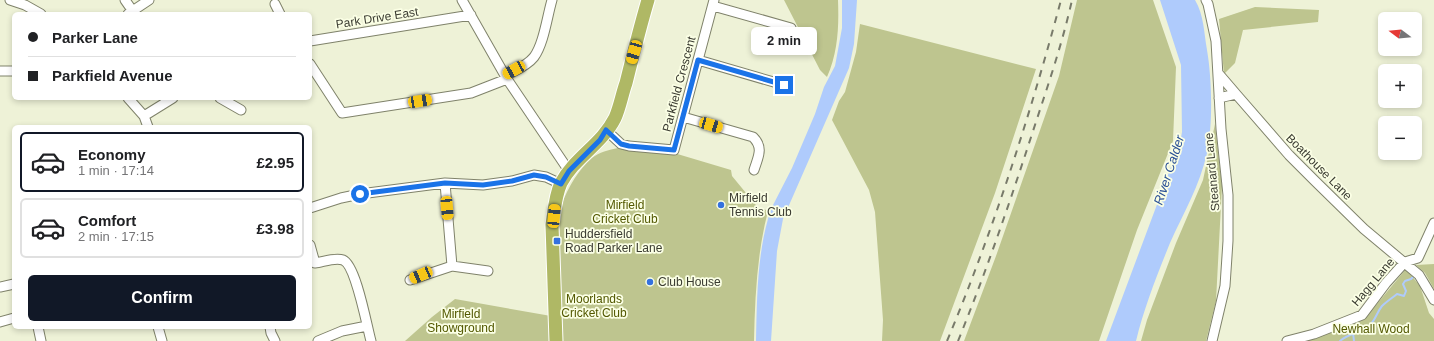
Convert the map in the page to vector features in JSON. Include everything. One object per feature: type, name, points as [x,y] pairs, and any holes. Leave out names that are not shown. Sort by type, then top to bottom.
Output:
[{"type":"highway","points":[[556,341],[552,225],[554,206],[561,184],[569,171],[600,140],[615,118],[648,0]]},
{"type":"street","points":[[10,0],[25,5],[38,12]]},
{"type":"street","points":[[125,0],[130,12],[149,0]]},
{"type":"street","points":[[462,0],[506,78],[569,171]]},
{"type":"street","points":[[312,67],[342,114],[471,93],[506,78],[533,58],[540,45],[552,0]]},
{"type":"street","name":"Steanard Lane","points":[[1206,0],[1216,41],[1219,98],[1228,195],[1228,241],[1225,286],[1212,341]]},
{"type":"street","points":[[713,3],[791,28]]},
{"type":"street","name":"Parkfield Crescent","points":[[606,130],[621,144],[674,150],[713,3]]},
{"type":"street","points":[[275,4],[279,12]]},
{"type":"street","name":"Park Drive East","points":[[312,41],[471,15]]},
{"type":"street","points":[[698,60],[784,85]]},
{"type":"street","points":[[0,71],[12,71]]},
{"type":"street","name":"Boathouse Lane","points":[[1218,73],[1284,149],[1315,181],[1364,229],[1419,274],[1434,300]]},
{"type":"street","points":[[1219,98],[1236,94]]},
{"type":"street","points":[[130,100],[144,116],[147,125]]},
{"type":"street","points":[[144,116],[170,100]]},
{"type":"street","points":[[222,100],[234,110]]},
{"type":"street","points":[[682,117],[753,137],[758,142],[760,149],[754,170]]},
{"type":"street","points":[[312,207],[341,198],[360,194],[445,183],[483,185],[512,181],[534,175],[546,177],[561,184]]},
{"type":"street","points":[[445,183],[452,266]]},
{"type":"street","name":"Hagg Lane","points":[[1286,341],[1314,334],[1362,315],[1386,283],[1405,262],[1418,258],[1434,223]]},
{"type":"street","points":[[313,264],[337,260],[344,260],[348,264],[360,295],[371,341]]},
{"type":"street","points":[[410,280],[452,266],[488,271]]},
{"type":"street","points":[[0,287],[12,284]]},
{"type":"street","points":[[0,322],[12,319]]},
{"type":"street","points":[[318,341],[342,332],[367,326]]},
{"type":"street","points":[[38,329],[41,341]]},
{"type":"street","points":[[159,329],[162,341]]},
{"type":"street","points":[[270,329],[275,341]]},
{"type":"green space","points":[[784,0],[838,0],[836,49],[827,77],[820,70]]},
{"type":"green space","points":[[1077,0],[1153,0],[1176,67],[1173,141],[1137,230],[1099,341],[964,341],[996,256],[1059,76]]},
{"type":"green space","points":[[1255,7],[1319,10],[1318,22],[1243,30],[1235,63],[1224,74],[1219,19]]},
{"type":"green space","points":[[860,24],[1036,69],[995,193],[940,341],[882,341],[883,320],[875,212],[869,190],[832,120],[839,101],[845,92],[856,52]]},
{"type":"green space","points":[[1215,124],[1222,186],[1216,301],[1206,341],[1141,341],[1147,320],[1176,243],[1203,180]]},
{"type":"green space","points":[[618,148],[674,153],[731,170],[732,176],[760,210],[764,209],[768,211],[759,259],[754,341],[557,341],[558,246],[559,219],[562,204],[574,179],[587,162],[598,154]]},
{"type":"green space","points":[[1434,264],[1434,289],[1425,273],[1416,265]]},
{"type":"green space","name":"Newhall Wood","points":[[1406,269],[1420,286],[1429,313],[1434,319],[1434,341],[1303,341],[1366,317]]},
{"type":"green space","name":"Mirfield Showground","points":[[455,299],[551,316],[551,341],[405,341]]},
{"type":"water","points":[[842,0],[857,0],[854,44],[849,68],[783,219],[777,251],[771,341],[756,341],[760,258],[766,225],[771,209],[792,168],[815,114],[824,87],[835,66],[842,28]]},
{"type":"water","points":[[1160,0],[1195,0],[1198,6],[1202,18],[1210,74],[1211,115],[1209,141],[1200,176],[1160,267],[1136,341],[1106,341],[1171,167],[1179,150],[1182,132],[1181,65]]},
{"type":"waterway","points":[[1340,341],[1370,325],[1382,306],[1397,294],[1404,296],[1406,291],[1403,284],[1405,281],[1414,276]]},
{"type":"waterway","points":[[1353,333],[1354,341]]},
{"type":"railway","points":[[947,341],[980,258],[1010,173],[1037,87],[1061,0]]},
{"type":"railway","points":[[958,341],[1016,184],[1054,66],[1072,0]]},
{"type":"place","name":"Mirfield Tennis Club","points":[[721,205]]},
{"type":"place","name":"Huddersfield Road Parker Lane","points":[[557,241]]},
{"type":"place","name":"Club House","points":[[650,282]]},
{"type":"route","points":[[360,194],[445,183],[483,185],[512,181],[534,175],[554,179],[561,184],[569,171],[600,140],[606,130],[621,144],[674,150],[698,60],[784,85]]},
{"type":"water label","name":"River Calder","points":[[1169,170]]},
{"type":"park label","name":"Mirfield Cricket Club","points":[[625,212]]},
{"type":"park label","name":"Moorlands Cricket Club","points":[[594,306]]}]
